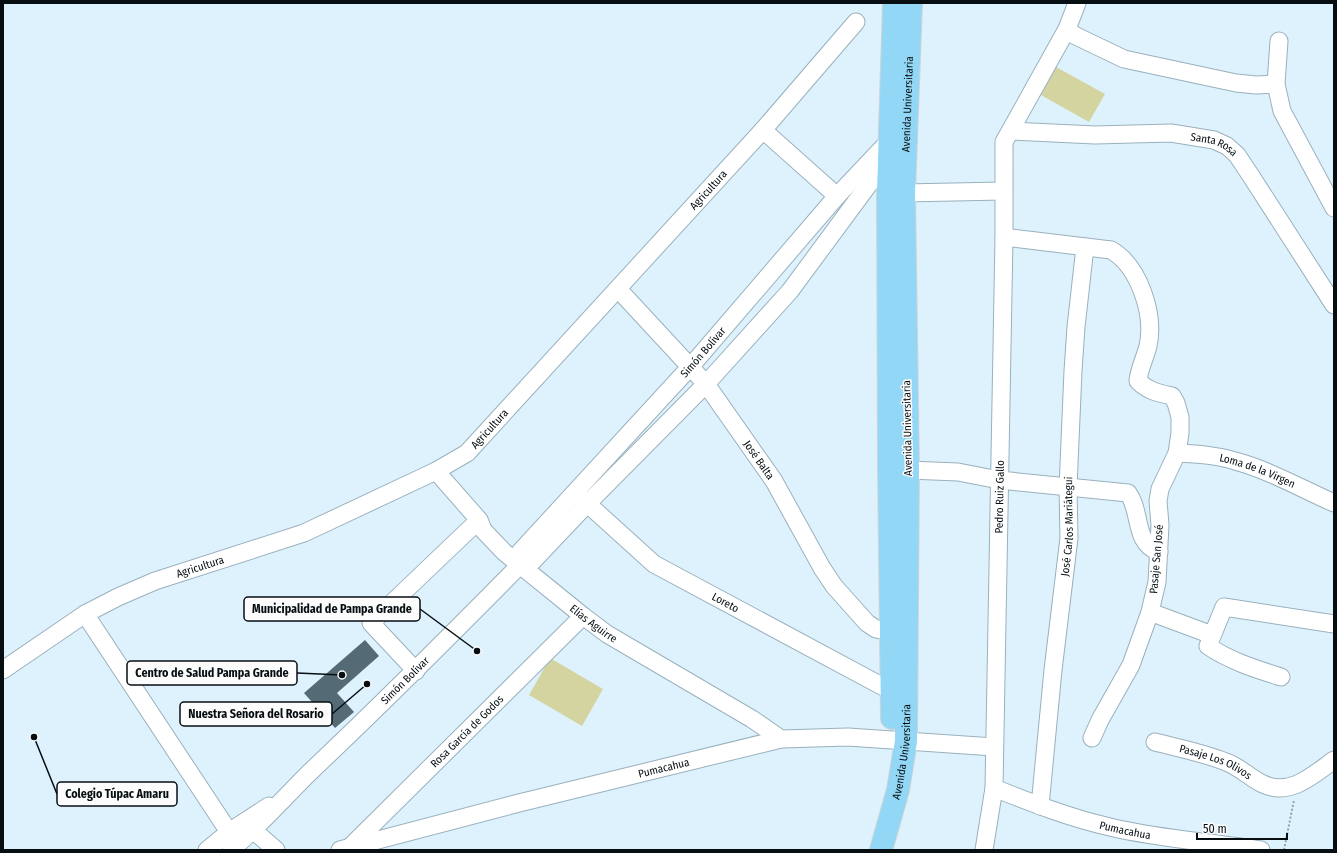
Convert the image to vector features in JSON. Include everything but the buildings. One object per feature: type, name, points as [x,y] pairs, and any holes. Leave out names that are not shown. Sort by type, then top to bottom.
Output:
[{"type":"main road","name":"Avenida Universitaria","points":[[870,850],[886,792],[891,766],[899,741],[891,691],[889,443],[890,149],[894,3]]},
{"type":"main road","name":"Avenida Universitaria","points":[[881,850],[898,790],[908,470],[904,193],[910,3]]},
{"type":"street","points":[[1008,137],[1067,29],[1077,3]]},
{"type":"street","name":"Agricultura","points":[[3,670],[85,614],[118,597],[155,581],[304,533],[436,471],[468,453],[764,130],[856,22]]},
{"type":"street","points":[[1067,29],[1074,35],[1124,59],[1236,84],[1276,84]]},
{"type":"street","points":[[1279,41],[1276,84],[1282,111],[1334,208]]},
{"type":"street","points":[[764,130],[837,196]]},
{"type":"street","name":"Santa Rosa","points":[[1008,137],[1171,133],[1214,140],[1227,146],[1237,155],[1334,305]]},
{"type":"street","name":"Pedro Ruiz Gallo","points":[[984,850],[994,788],[1004,237],[1003,191],[1008,137]]},
{"type":"street","name":"Simón Bolívar","points":[[521,564],[520,552],[574,491],[691,366],[837,196],[890,149]]},
{"type":"street","name":"Simón Bolívar","points":[[231,850],[254,830],[287,795],[416,672],[521,564],[532,562],[587,504],[706,384],[790,291],[890,149]]},
{"type":"street","points":[[904,193],[1003,191]]},
{"type":"street","points":[[1004,237],[1085,247]]},
{"type":"street","name":"Pasaje San José","points":[[1085,247],[1111,250],[1121,256],[1131,267],[1138,280],[1145,302],[1149,328],[1148,345],[1138,373],[1138,382],[1153,392],[1172,396],[1176,403],[1180,417],[1180,433],[1177,453],[1160,489],[1157,582],[1150,612],[1131,665],[1100,720],[1092,738]]},
{"type":"street","name":"José Carlos Mariátegui","points":[[1040,806],[1053,670],[1069,538],[1068,488],[1076,327],[1085,247]]},
{"type":"street","name":"José Balta","points":[[618,289],[691,366],[706,384],[774,481],[822,568],[834,586],[867,623],[876,628],[891,632]]},
{"type":"street","name":"Loma de la Virgen","points":[[1177,453],[1217,456],[1236,461],[1261,470],[1334,503]]},
{"type":"street","points":[[908,470],[958,472],[999,480],[1128,493],[1135,510],[1140,534],[1152,550],[1159,552]]},
{"type":"street","name":"Elías Aguirre","points":[[436,471],[479,520],[483,530],[504,552],[521,564],[583,616],[607,634],[752,719],[781,739]]},
{"type":"street","name":"Loreto","points":[[574,491],[654,564],[891,691]]},
{"type":"street","points":[[416,672],[371,623],[479,520]]},
{"type":"street","points":[[1281,677],[1218,653],[1208,646],[1224,607],[1334,624]]},
{"type":"street","points":[[1150,612],[1212,635]]},
{"type":"street","points":[[85,614],[229,832]]},
{"type":"street","name":"Rosa García de Godos","points":[[345,848],[583,616]]},
{"type":"street","name":"Pumacahua","points":[[345,848],[781,739],[848,737],[994,747]]},
{"type":"street","name":"Pasaje Los Olivos","points":[[1155,742],[1194,751],[1227,762],[1263,784],[1274,788],[1297,785]]},
{"type":"street","points":[[1297,785],[1334,760]]},
{"type":"street","name":"Pumacahua","points":[[994,788],[1040,806],[1111,828],[1255,850]]},
{"type":"street","name":"Simón Bolívar","points":[[207,850],[229,832],[287,795]]},
{"type":"street","points":[[254,830],[276,850]]},
{"type":"path","points":[[1284,850],[1297,785]]},
{"type":"green space","points":[[1056,67],[1105,94],[1089,122],[1041,95]]},
{"type":"green space","points":[[550,658],[603,689],[582,726],[529,695]]},
{"type":"place","name":"Municipalidad de Pampa Grande","points":[[477,651]]},
{"type":"place","name":"Centro de Salud Pampa Grande","points":[[342,675]]},
{"type":"place","name":"Nuestra Señora del Rosario","points":[[367,684]]},
{"type":"place","name":"Colegio Túpac Amaru","points":[[34,737]]}]
